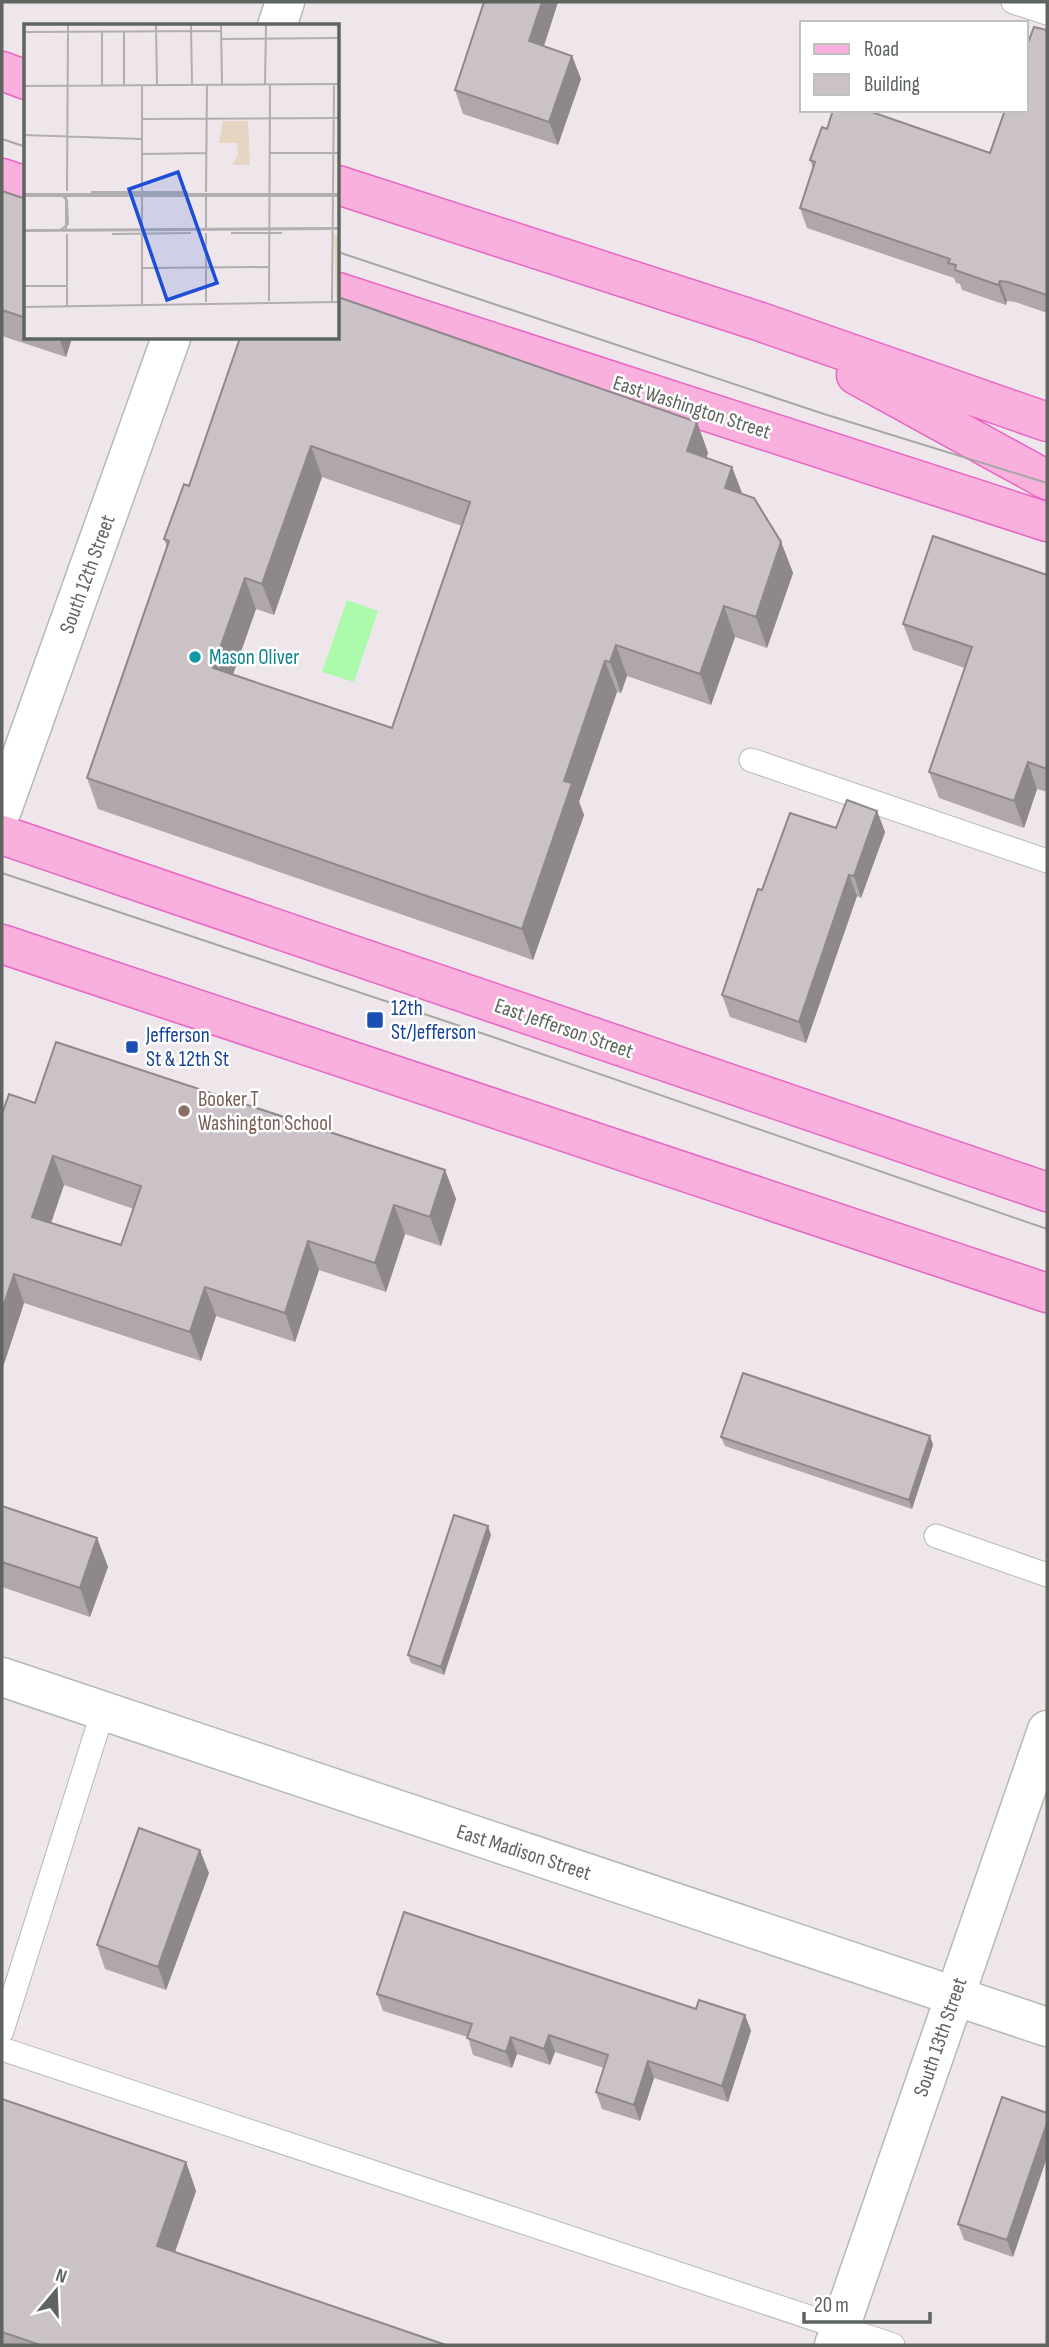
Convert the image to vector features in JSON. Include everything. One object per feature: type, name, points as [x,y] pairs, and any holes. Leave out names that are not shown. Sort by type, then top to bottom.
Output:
[{"type":"main road","points":[[2,71],[24,79]]},
{"type":"main road","points":[[2,178],[24,185]]},
{"type":"main road","points":[[340,186],[761,322],[1047,422]]},
{"type":"main road","name":"East Washington Street","points":[[340,293],[1047,522]]},
{"type":"main road","points":[[761,322],[1047,480]]},
{"type":"main road","name":"East Jefferson Street","points":[[2,835],[1047,1192]]},
{"type":"main road","points":[[2,944],[1047,1293]]},
{"type":"street","points":[[278,24],[285,2]]},
{"type":"street","name":"South 12th Street","points":[[2,810],[170,340]]},
{"type":"street","name":"East Madison Street","points":[[2,1677],[1047,2027]]},
{"type":"street","name":"South 13th Street","points":[[837,2336],[1047,1730]]},
{"type":"lane","points":[[751,760],[1047,861]]},
{"type":"lane","points":[[936,1536],[1047,1575]]},
{"type":"lane","points":[[2,2031],[103,1711]]},
{"type":"lane","points":[[2,2049],[837,2336],[893,2345]]},
{"type":"shaded area","points":[[347,600],[378,611],[354,682],[322,672]]},
{"type":"building","points":[[484,2],[542,2],[529,41],[572,56],[549,122],[455,90]]},
{"type":"building","points":[[1034,27],[1047,30],[1047,295],[1008,282],[1000,281],[998,285],[955,270],[956,265],[948,263],[950,259],[800,208],[815,162],[810,160],[822,127],[827,129],[832,112],[872,112],[990,153],[1004,112],[1028,112],[1028,43]]},
{"type":"building","points":[[2,191],[24,198],[24,317],[2,310]]},
{"type":"building","name":"Mason Oliver","points":[[340,298],[697,422],[687,451],[732,467],[725,488],[754,498],[781,542],[756,617],[724,606],[700,674],[616,645],[610,662],[605,661],[564,781],[572,783],[522,929],[87,778],[169,541],[164,539],[184,484],[189,486],[239,340],[340,340]],"holes":[[[311,446],[470,502],[392,728],[213,668],[245,578],[262,584]]]},
{"type":"building","points":[[933,536],[1047,575],[1047,769],[1028,762],[1014,801],[929,772],[972,647],[903,624]]},
{"type":"building","points":[[847,800],[877,811],[854,876],[849,875],[799,1022],[722,995],[758,889],[762,890],[790,813],[836,828]]},
{"type":"building","points":[[56,1042],[445,1170],[430,1217],[394,1205],[375,1263],[308,1241],[285,1313],[205,1287],[190,1332],[14,1274],[2,1310],[2,1114],[9,1094],[35,1103]],"holes":[[[53,1156],[141,1186],[121,1245],[32,1217]]]},
{"type":"building","points":[[743,1373],[930,1436],[909,1500],[721,1437]]},
{"type":"building","points":[[2,1506],[97,1538],[80,1588],[2,1562]]},
{"type":"building","points":[[454,1515],[488,1526],[441,1667],[408,1655]]},
{"type":"building","points":[[139,1828],[200,1850],[158,1967],[97,1945]]},
{"type":"building","points":[[404,1912],[696,2009],[699,2000],[745,2015],[722,2086],[648,2061],[634,2105],[596,2092],[608,2055],[549,2035],[544,2049],[511,2037],[506,2052],[467,2038],[472,2024],[377,1994]]},
{"type":"building","points":[[1002,2097],[1047,2113],[1047,2123],[1007,2240],[958,2224]]},
{"type":"building","points":[[2,2099],[186,2162],[157,2246],[446,2345],[40,2345],[2,2332]]},
{"type":"tram line","points":[[2,139],[24,146]]},
{"type":"tram line","points":[[340,253],[824,414],[1047,483]]},
{"type":"tram line","points":[[2,873],[490,1036],[1047,1229]]},
{"type":"place","name":"Mason Oliver","points":[[195,657]]},
{"type":"place","name":"12th St/Jefferson","points":[[375,1020]]},
{"type":"place","name":"Jefferson St & 12th St","points":[[132,1047]]},
{"type":"place","name":"Booker T Washington School","points":[[184,1111]]}]
